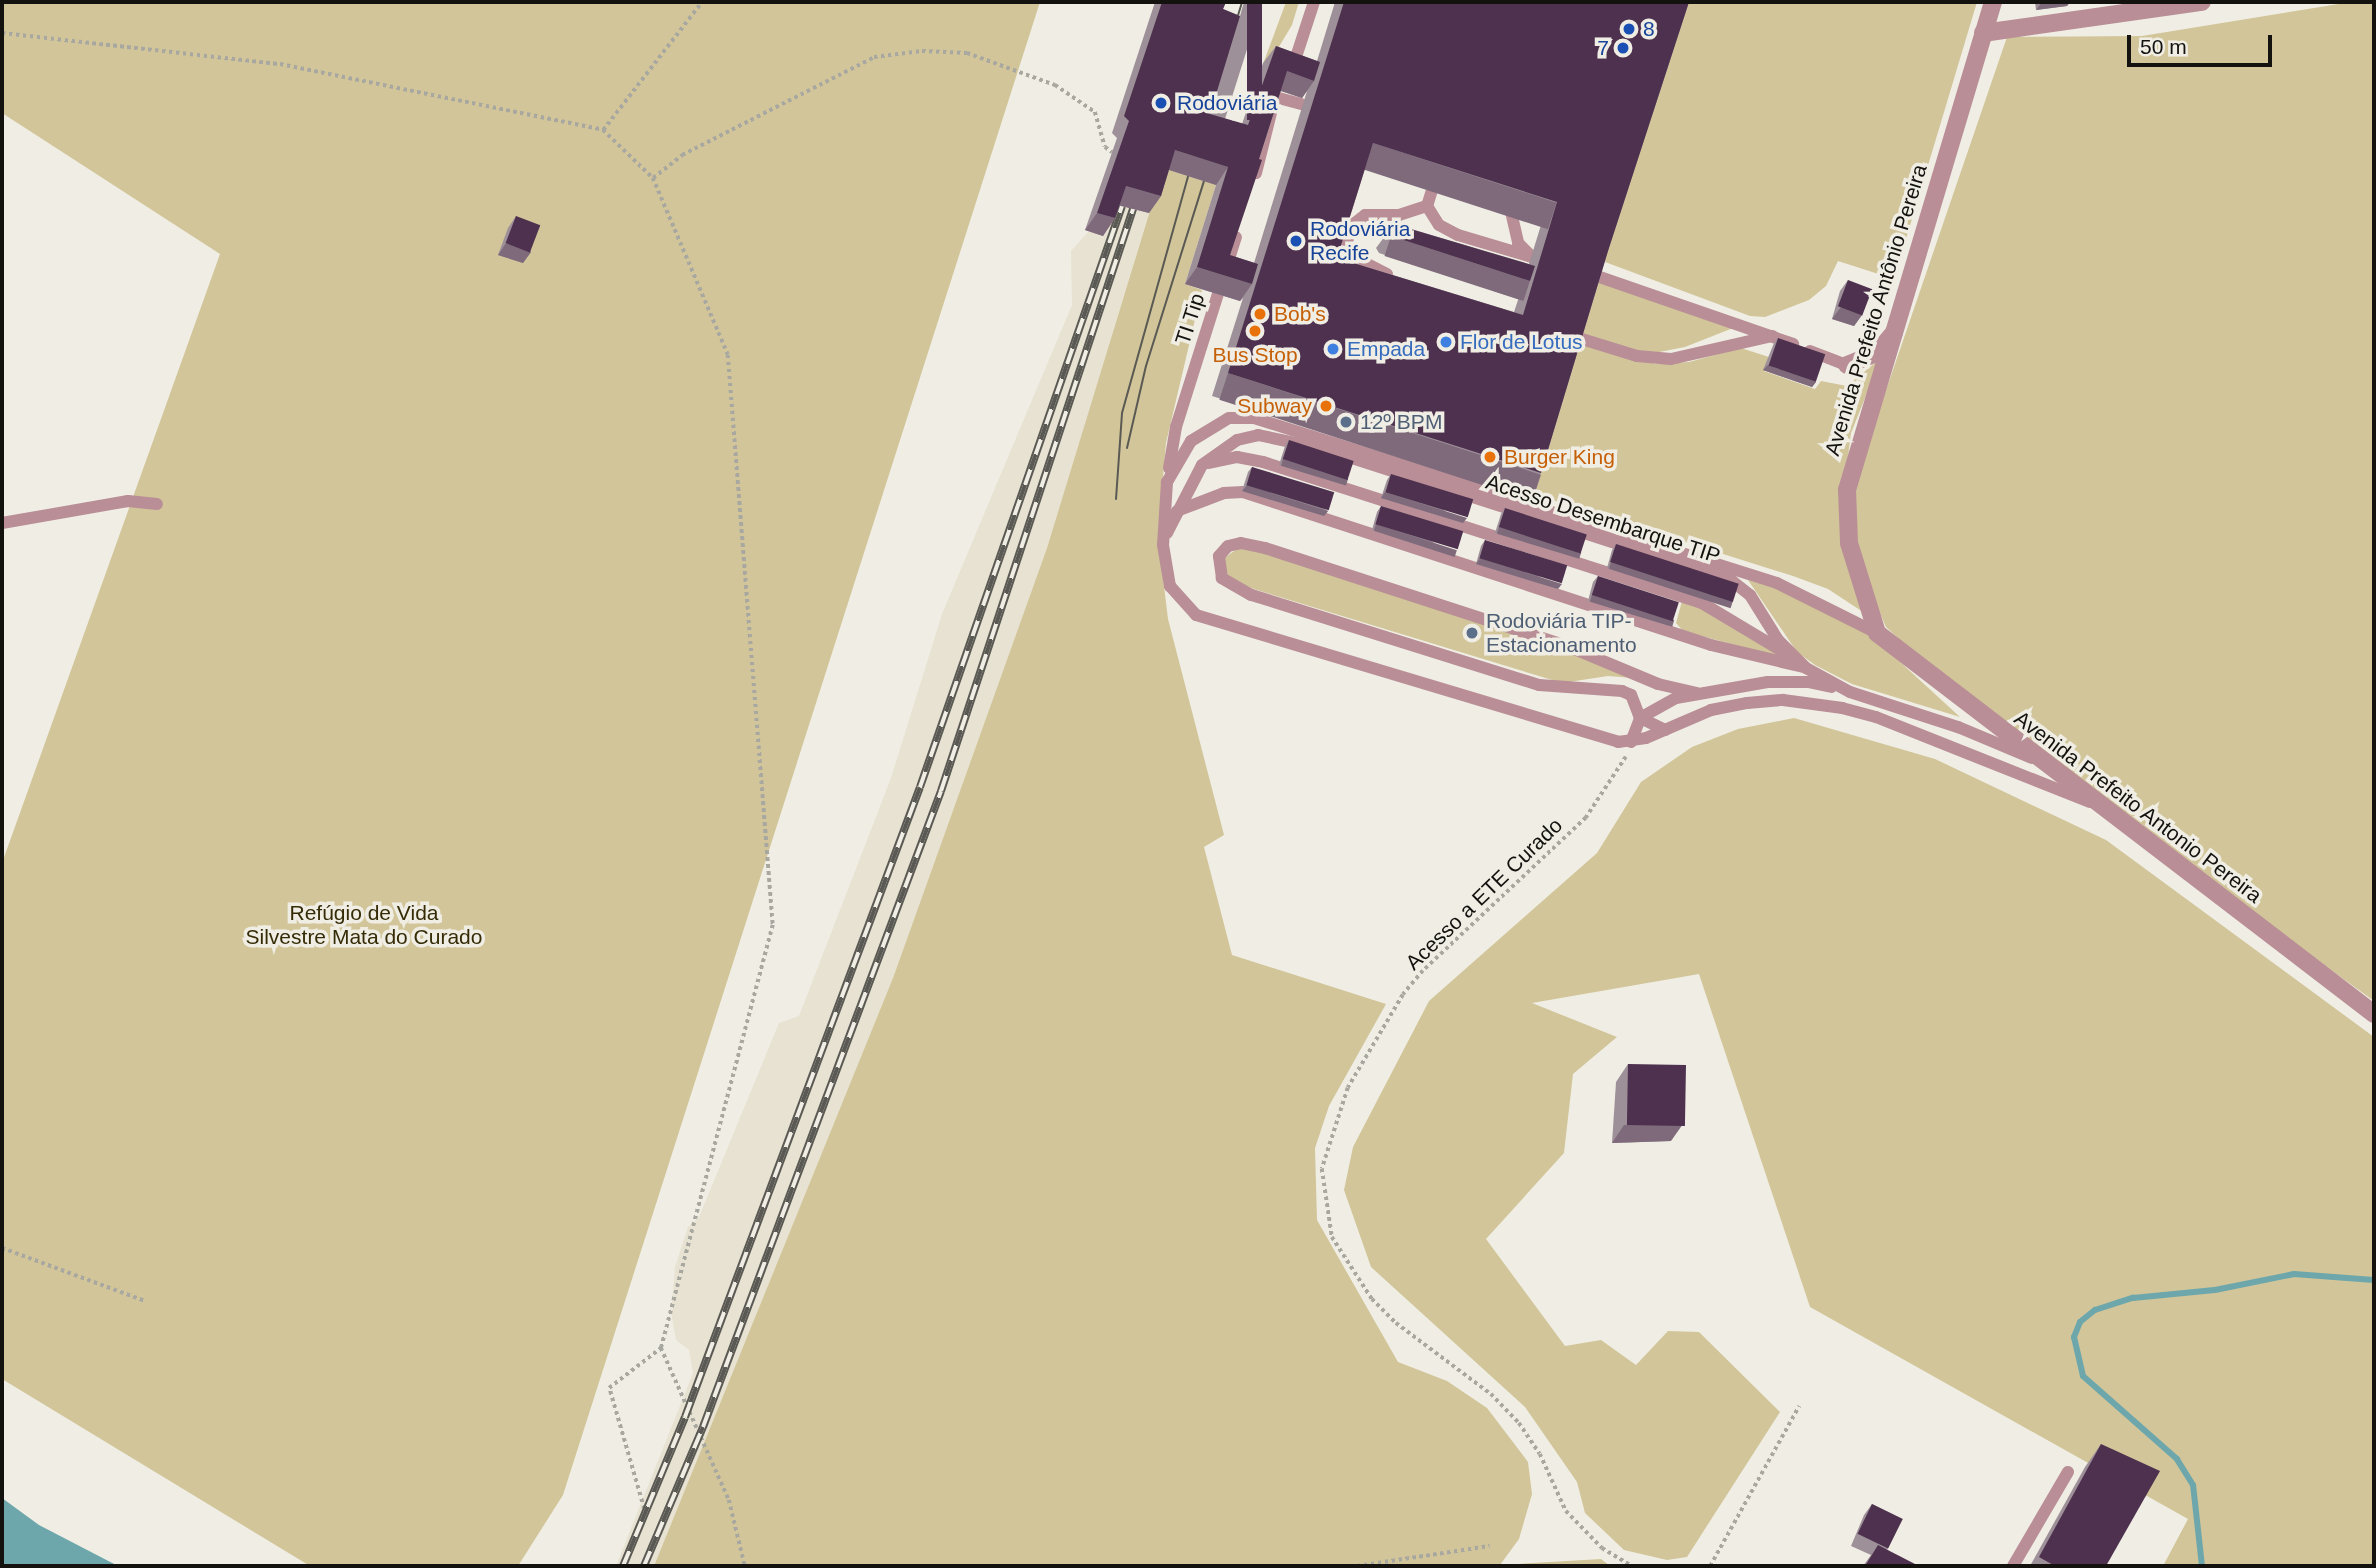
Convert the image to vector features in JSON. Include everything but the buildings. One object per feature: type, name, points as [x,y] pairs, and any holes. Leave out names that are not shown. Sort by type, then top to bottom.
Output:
[{"type":"street","name":"Avenida Prefeito Antônio Pereira","points":[[1877,633],[1849,543],[1847,490],[1856,449],[1895,331],[1993,2]]},
{"type":"street","points":[[1983,33],[2202,2]]},
{"type":"street","points":[[1847,365],[1877,353],[1895,331]]},
{"type":"street","name":"Avenida Prefeito Antonio Pereira","points":[[1877,633],[2039,761],[2374,1014]]},
{"type":"lane","points":[[1283,97],[1277,81],[1297,54],[1314,2]]},
{"type":"lane","points":[[1252,187],[1276,96],[1301,104]]},
{"type":"lane","points":[[1427,206],[1432,190]]},
{"type":"lane","points":[[1427,206],[1447,230],[1532,257],[1518,243],[1512,216]]},
{"type":"lane","points":[[1403,279],[1358,263],[1349,250],[1348,234],[1364,215],[1399,215],[1427,206]]},
{"type":"lane","name":"TI Tip","points":[[1241,222],[1176,427],[1167,482],[1163,545],[1170,586],[1196,615],[1603,739],[1631,741]]},
{"type":"lane","points":[[1591,274],[1773,336],[1847,365]]},
{"type":"lane","points":[[1572,336],[1637,356],[1671,359],[1773,336]]},
{"type":"lane","points":[[1167,482],[1191,441],[1229,418],[1254,418],[1777,583],[1877,633]]},
{"type":"lane","name":"Acesso Desembarque TIP","points":[[1163,545],[1177,511],[1202,465],[1237,440],[1258,435],[1282,439],[1692,567],[1741,587],[1793,658],[1806,668],[1850,692],[1958,727],[2039,761]]},
{"type":"lane","points":[[1202,465],[1237,457],[1263,462],[1688,599],[1793,658]]},
{"type":"lane","points":[[1177,511],[1224,492],[1242,492],[1731,651],[1806,668]]},
{"type":"lane","points":[[2,523],[128,501],[157,504]]},
{"type":"lane","points":[[1665,730],[1640,718],[1631,695],[1622,691],[1539,685],[1251,595],[1222,578],[1219,556],[1241,543],[1265,548],[1572,648],[1658,684],[1697,692]]},
{"type":"lane","points":[[1631,741],[1640,718],[1657,706],[1697,692],[1768,682],[1808,682],[1850,692]]},
{"type":"lane","points":[[1631,741],[1711,710],[1783,700],[1817,703],[1876,717],[2098,805]]},
{"type":"lane","points":[[2013,1566],[2068,1472]]},
{"type":"path","points":[[603,130],[702,2]]},
{"type":"path","points":[[2,33],[280,64],[603,130],[653,178],[728,355],[773,925],[661,1348],[609,1388],[644,1509]]},
{"type":"path","points":[[653,178],[682,155],[874,57],[922,51],[967,53],[1055,85],[1094,113],[1104,130],[1105,147],[1112,152]]},
{"type":"path","name":"Acesso a ETE Curado","points":[[1631,741],[1618,773],[1586,818],[1403,995],[1348,1088],[1322,1169],[1332,1237],[1372,1299],[1396,1323],[1490,1394],[1519,1423],[1540,1454],[1566,1511],[1602,1548],[1632,1566]]},
{"type":"path","points":[[2,1248],[145,1301]]},
{"type":"path","points":[[661,1348],[729,1500],[745,1566]]},
{"type":"path","points":[[1710,1566],[1799,1406]]},
{"type":"path","points":[[1357,1566],[1489,1546]]},
{"type":"shaded area","points":[[1113,204],[1149,213],[1047,548],[893,978],[654,1566],[616,1566],[693,1373],[689,1350],[676,1340],[671,1312],[675,1267],[688,1227],[699,1217],[779,1023],[799,1016],[891,778],[942,614],[1072,305],[1071,251]]},
{"type":"green space","name":"Refúgio de Vida Silvestre Mata do Curado","points":[[2,2],[1040,2],[563,1495],[518,1566],[310,1566],[2,1379],[2,863],[220,254],[2,113]]},
{"type":"green space","points":[[1286,2],[1299,2],[1292,25],[1268,65],[1263,64]]},
{"type":"green space","points":[[1681,2],[1977,2],[1894,279],[1838,261],[1826,286],[1809,300],[1765,317],[1750,316],[1597,259]]},
{"type":"green space","points":[[2351,2],[2374,2],[2374,1001],[2034,756],[1951,687],[1886,627],[1867,583],[1856,533],[1856,478],[2007,37],[2142,36]]},
{"type":"green space","points":[[1163,168],[1216,185],[1185,284],[1202,290],[1166,443],[1158,536],[1168,619],[1224,835],[1204,847],[1232,955],[1386,1004],[1329,1106],[1315,1148],[1317,1220],[1398,1362],[1447,1381],[1487,1408],[1528,1462],[1532,1494],[1519,1539],[1500,1565],[1601,1559],[1610,1566],[654,1566],[893,978],[1047,548]]},
{"type":"green space","points":[[1591,278],[1733,328],[1685,347],[1649,354],[1574,331]]},
{"type":"green space","points":[[1577,341],[1656,364],[1689,362],[1741,348],[1769,357],[1764,371],[1815,389],[1821,381],[1847,386],[1881,358],[1851,433],[1844,488],[1863,612],[1828,589],[1793,576],[1533,494]]},
{"type":"green space","points":[[1241,546],[1571,652],[1633,678],[1608,676],[1562,683],[1234,583],[1223,569],[1223,559]]},
{"type":"green space","points":[[1748,580],[1784,590],[1874,638],[1960,717],[1852,684],[1815,665],[1797,652]]},
{"type":"green space","points":[[1682,601],[1703,609],[1787,659],[1683,631],[1676,623]]},
{"type":"green space","points":[[1794,718],[1935,759],[2106,840],[2374,1037],[2374,1566],[2163,1566],[2188,1519],[1810,1307],[1699,974],[1532,1003],[1617,1037],[1573,1074],[1564,1153],[1486,1239],[1565,1346],[1601,1340],[1636,1365],[1668,1331],[1699,1332],[1780,1412],[1687,1557],[1667,1560],[1624,1550],[1585,1513],[1577,1482],[1525,1407],[1371,1267],[1344,1190],[1353,1147],[1429,1001],[1597,853],[1641,782],[1692,747],[1738,729]]},
{"type":"water","points":[[2,1498],[39,1525],[118,1566],[2,1566]]},
{"type":"waterway","points":[[2202,1566],[2193,1485],[2177,1459],[2083,1376],[2074,1337],[2080,1322],[2095,1310],[2133,1298],[2215,1290],[2294,1274],[2374,1280]]},
{"type":"tram line","points":[[1232,35],[1242,2]]},
{"type":"tram line","points":[[1116,499],[1122,413],[1188,176]]},
{"type":"tram line","points":[[1127,448],[1146,366],[1204,181]]},
{"type":"railway","points":[[623,1566],[685,1417],[920,787],[1122,206]]},
{"type":"railway","points":[[644,1566],[703,1427],[941,791],[1133,209]]},
{"type":"place","name":"8","points":[[1629,29]]},
{"type":"place","name":"7","points":[[1623,48]]},
{"type":"place","name":"Rodoviária","points":[[1161,103]]},
{"type":"place","name":"Rodoviária Recife","points":[[1296,241]]},
{"type":"place","name":"Bob's","points":[[1260,314]]},
{"type":"place","name":"Bus Stop","points":[[1255,331]]},
{"type":"place","name":"Flor de Lotus","points":[[1446,342]]},
{"type":"place","name":"Empada","points":[[1333,349]]},
{"type":"place","name":"Subway","points":[[1326,406]]},
{"type":"place","name":"12º BPM","points":[[1346,422]]},
{"type":"place","name":"Burger King","points":[[1490,457]]},
{"type":"place","name":"Rodoviária TIP- Estacionamento","points":[[1472,633]]}]
